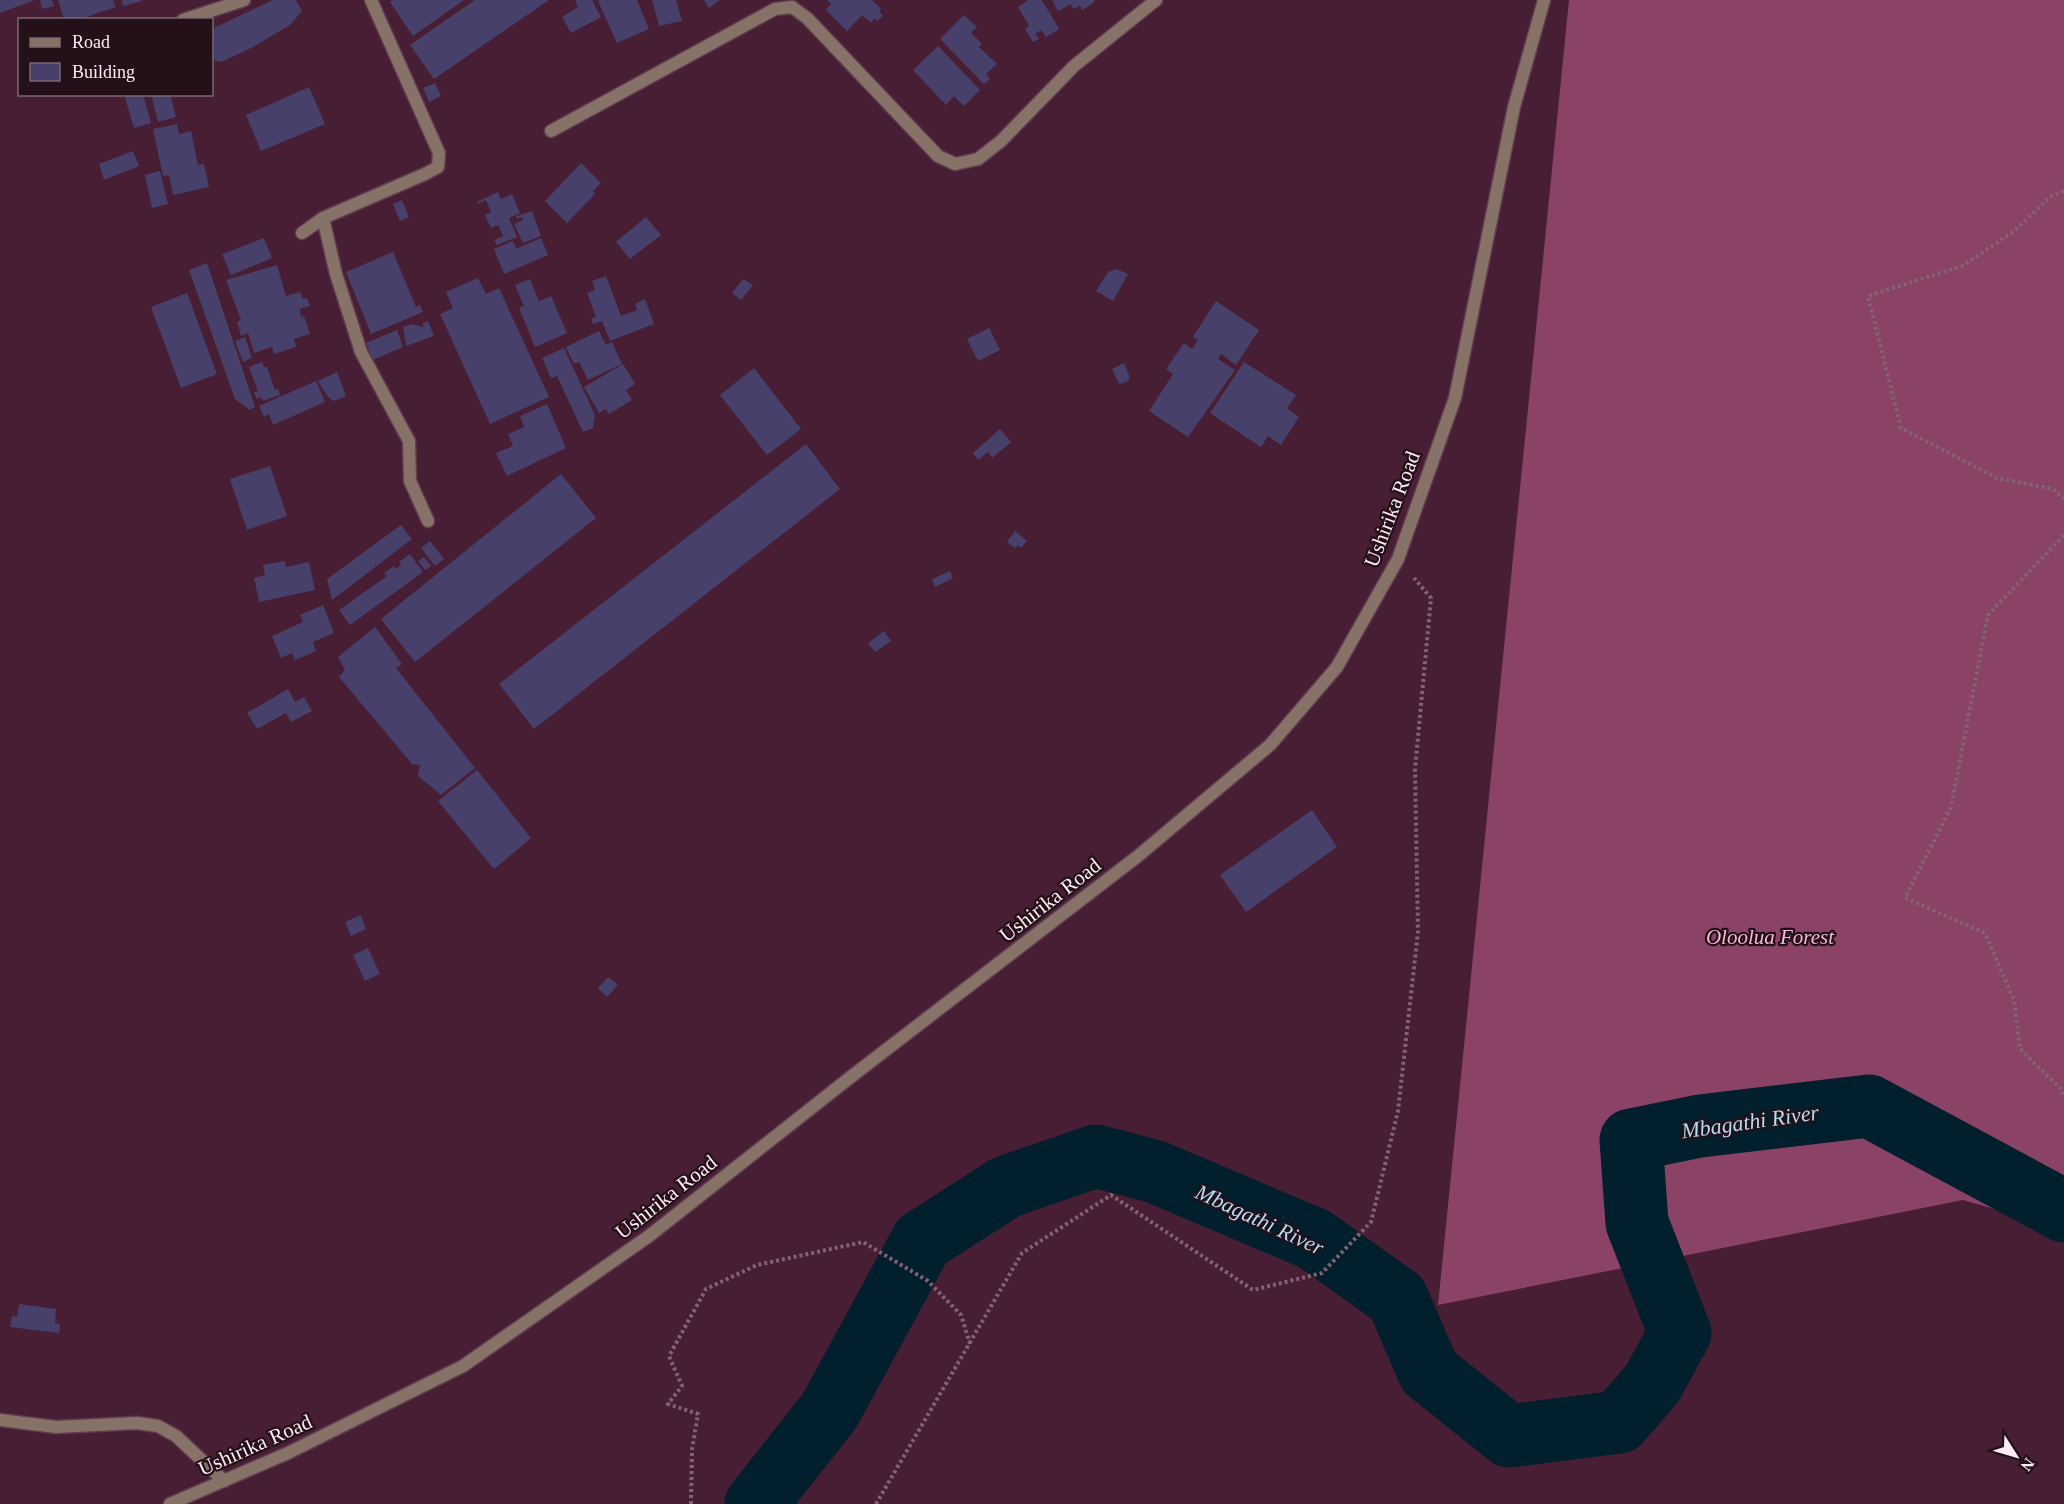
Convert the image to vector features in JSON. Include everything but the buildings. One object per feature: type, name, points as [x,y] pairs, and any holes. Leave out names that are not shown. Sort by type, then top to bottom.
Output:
[{"type":"street","points":[[189,18],[244,0]]},
{"type":"street","points":[[302,233],[323,218],[438,167],[440,153],[371,0]]},
{"type":"street","points":[[551,131],[775,9],[792,7],[807,18],[938,156],[955,164],[978,159],[1001,141],[1074,66],[1156,0]]},
{"type":"street","name":"Ushirika Road","points":[[170,1504],[288,1453],[463,1366],[649,1236],[1138,856],[1270,745],[1337,667],[1398,559],[1455,398],[1514,107],[1544,0]]},
{"type":"street","points":[[323,218],[336,274],[362,352],[409,441],[410,481],[428,521]]},
{"type":"street","points":[[0,1420],[56,1427],[137,1423],[158,1426],[176,1437],[224,1481]]},
{"type":"path","points":[[2064,191],[2051,196],[2013,232],[1962,266],[1868,296],[1901,428],[1997,478],[2053,489],[2064,500]]},
{"type":"path","points":[[2064,535],[1988,615],[1951,807],[1905,898],[1984,933],[2014,1000],[2020,1049],[2061,1089],[2064,1098]]},
{"type":"path","points":[[876,1504],[1022,1253],[1111,1196],[1253,1290],[1322,1273],[1371,1222],[1398,1111],[1418,933],[1415,769],[1431,598],[1398,559]]},
{"type":"path","points":[[691,1504],[692,1449],[698,1414],[669,1404],[682,1386],[669,1356],[706,1289],[757,1265],[863,1242],[928,1281],[961,1315],[970,1345]]},
{"type":"green space","name":"Oloolua Forest","points":[[1569,0],[2064,0],[2064,1229],[1963,1200],[1438,1305]]},
{"type":"waterway","name":"Mbagathi River","points":[[756,1504],[830,1410],[922,1241],[1006,1187],[1096,1156],[1156,1172],[1314,1239],[1397,1298],[1429,1372],[1509,1436],[1619,1422],[1652,1384],[1680,1333],[1637,1223],[1631,1140],[1700,1126],[1869,1106],[2064,1211]]}]
